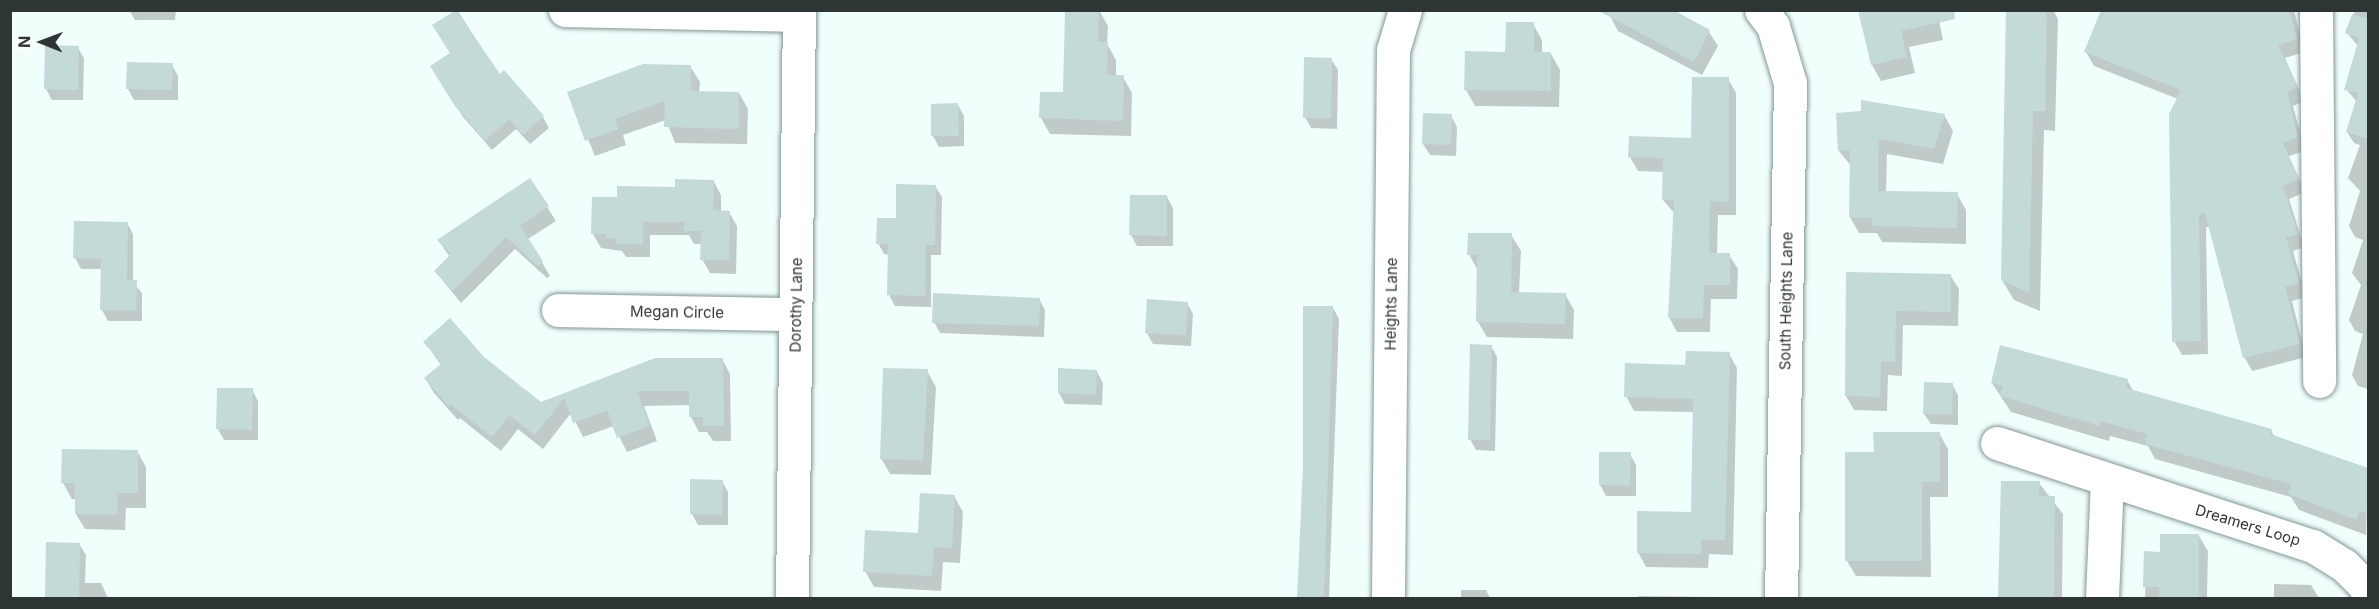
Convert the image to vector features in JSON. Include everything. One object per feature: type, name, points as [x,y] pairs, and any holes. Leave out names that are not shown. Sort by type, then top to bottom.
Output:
[{"type":"street","points":[[566,10],[799,13]]},
{"type":"street","name":"Heights Lane","points":[[1388,598],[1394,50],[1405,10]]},
{"type":"street","name":"South Heights Lane","points":[[1761,10],[1773,26],[1790,83],[1781,598]]},
{"type":"street","points":[[2316,10],[2319,381]]},
{"type":"street","name":"Dorothy Lane","points":[[792,598],[799,13]]},
{"type":"street","name":"Megan Circle","points":[[558,310],[795,314]]},
{"type":"street","name":"Dreamers Loop","points":[[1997,442],[2108,481],[2313,546],[2344,566],[2366,587],[2368,598]]},
{"type":"street","points":[[2102,598],[2108,481]]},
{"type":"building","points":[[456,10],[500,74],[504,70],[544,116],[523,135],[509,119],[485,141],[455,106],[430,66],[450,53],[432,25]]},
{"type":"building","points":[[1065,10],[1099,10],[1098,42],[1108,42],[1107,75],[1124,75],[1123,121],[1039,118],[1040,92],[1063,92]]},
{"type":"building","points":[[1597,10],[1673,10],[1710,30],[1694,62]]},
{"type":"building","points":[[1858,10],[1954,10],[1955,19],[1901,31],[1907,57],[1871,65]]},
{"type":"building","points":[[2006,10],[2047,10],[2045,111],[2033,111],[2029,293],[2001,280]]},
{"type":"building","points":[[2101,10],[2289,10],[2297,39],[2278,45],[2298,87],[2287,92],[2298,137],[2283,143],[2299,179],[2283,186],[2298,234],[2286,237],[2299,283],[2285,287],[2300,344],[2243,358],[2205,213],[2199,214],[2201,341],[2172,342],[2169,114],[2181,90],[2084,52]]},
{"type":"building","points":[[2352,14],[2368,19],[2368,139],[2346,132],[2358,93],[2344,90],[2359,38],[2345,33]]},
{"type":"building","points":[[1506,22],[1534,22],[1534,52],[1551,52],[1551,91],[1464,90],[1465,51],[1505,52]]},
{"type":"building","points":[[45,45],[79,46],[78,90],[44,89]]},
{"type":"building","points":[[1304,57],[1332,58],[1331,118],[1303,118]]},
{"type":"building","points":[[127,62],[173,63],[172,90],[126,89]]},
{"type":"building","points":[[643,64],[691,65],[691,91],[739,92],[739,129],[664,127],[665,101],[615,119],[618,129],[585,141],[567,92]]},
{"type":"building","points":[[1692,77],[1729,77],[1729,202],[1710,201],[1709,253],[1730,253],[1730,285],[1704,285],[1703,318],[1668,318],[1674,200],[1662,200],[1663,158],[1628,157],[1629,136],[1691,138]]},
{"type":"building","points":[[1861,100],[1945,114],[1934,149],[1879,139],[1878,191],[1958,192],[1957,228],[1872,226],[1872,218],[1849,217],[1850,150],[1838,151],[1836,113],[1861,111]]},
{"type":"building","points":[[958,103],[959,136],[931,136],[931,104]]},
{"type":"building","points":[[1423,113],[1452,114],[1451,145],[1422,144]]},
{"type":"building","points":[[530,178],[549,206],[520,226],[543,261],[538,266],[506,237],[453,291],[434,271],[451,254],[437,240]]},
{"type":"building","points":[[675,179],[714,180],[713,210],[730,211],[729,260],[700,260],[701,231],[684,231],[685,222],[643,222],[643,244],[616,244],[617,238],[605,238],[607,234],[591,234],[592,197],[617,197],[617,186],[675,187]]},
{"type":"building","points":[[896,184],[936,185],[935,245],[926,245],[925,296],[887,295],[888,244],[876,244],[877,218],[896,218]]},
{"type":"building","points":[[1130,195],[1167,195],[1167,236],[1129,235]]},
{"type":"building","points":[[74,221],[128,222],[127,280],[137,280],[136,311],[100,310],[101,259],[73,258]]},
{"type":"building","points":[[1468,233],[1512,233],[1511,292],[1566,293],[1565,324],[1476,322],[1477,255],[1467,255]]},
{"type":"building","points":[[1846,272],[1951,274],[1951,312],[1896,311],[1895,362],[1881,362],[1880,397],[1845,396]]},
{"type":"building","points":[[933,293],[1040,298],[1039,326],[932,323]]},
{"type":"building","points":[[1147,299],[1188,302],[1186,335],[1145,333]]},
{"type":"building","points":[[1303,306],[1333,306],[1324,598],[1297,598],[1303,467]]},
{"type":"building","points":[[450,318],[484,357],[541,402],[655,358],[723,358],[724,426],[703,426],[703,417],[689,417],[689,391],[637,391],[650,426],[617,438],[607,411],[573,423],[564,398],[535,435],[509,415],[492,437],[451,405],[449,407],[424,378],[442,363],[423,342]]},
{"type":"building","points":[[1470,344],[1492,345],[1490,440],[1468,440]]},
{"type":"building","points":[[2000,345],[2128,379],[2126,388],[2272,429],[2270,434],[2368,468],[2368,514],[2360,511],[2357,520],[2288,494],[2291,484],[2145,444],[2147,434],[2101,421],[2100,426],[2000,396],[2003,386],[1991,383]]},
{"type":"building","points":[[1686,351],[1730,352],[1725,540],[1701,540],[1701,554],[1637,553],[1637,511],[1691,512],[1693,399],[1624,397],[1625,363],[1685,365]]},
{"type":"building","points":[[883,368],[928,369],[923,460],[880,459]]},
{"type":"building","points":[[1058,368],[1097,370],[1096,395],[1058,393]]},
{"type":"building","points":[[1924,382],[1953,383],[1952,414],[1923,414]]},
{"type":"building","points":[[217,388],[253,388],[252,430],[216,429]]},
{"type":"building","points":[[1873,432],[1940,432],[1940,482],[1922,482],[1922,561],[1845,561],[1845,452],[1874,452]]},
{"type":"building","points":[[62,449],[138,450],[138,493],[117,493],[117,515],[75,514],[75,483],[61,483]]},
{"type":"building","points":[[1599,452],[1631,452],[1630,486],[1599,485]]},
{"type":"building","points":[[690,479],[723,480],[722,515],[690,514]]},
{"type":"building","points":[[2001,481],[2040,481],[2039,496],[2055,496],[2054,598],[1998,598]]},
{"type":"building","points":[[920,493],[955,495],[952,548],[934,547],[932,576],[863,572],[865,530],[918,533]]},
{"type":"building","points":[[2160,534],[2199,534],[2199,598],[2159,598],[2159,587],[2143,587],[2144,551],[2160,552]]},
{"type":"building","points":[[46,542],[80,543],[79,598],[45,598]]}]
